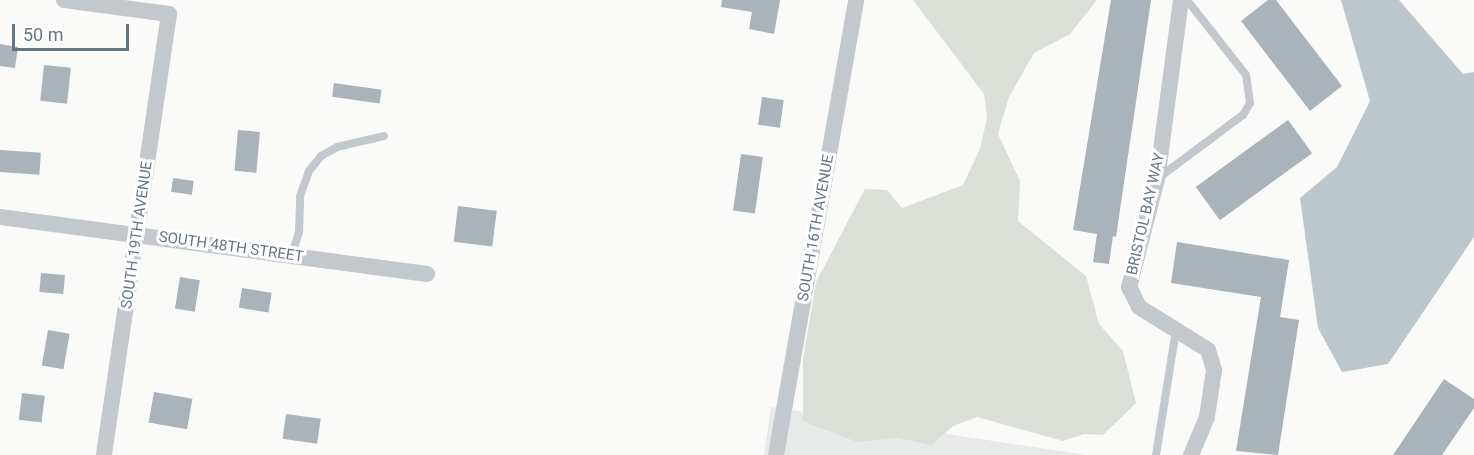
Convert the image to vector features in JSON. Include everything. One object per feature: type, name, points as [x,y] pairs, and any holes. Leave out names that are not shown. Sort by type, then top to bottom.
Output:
[{"type":"street","name":"SOUTH 19TH AVENUE","points":[[64,0],[169,14],[104,455]]},
{"type":"street","name":"SOUTH 16TH AVENUE","points":[[776,455],[856,0]]},
{"type":"street","name":"BRISTOL BAY WAY","points":[[1181,0],[1157,179],[1129,287],[1139,307],[1209,350],[1214,370],[1207,417],[1191,455]]},
{"type":"street","name":"SOUTH 48TH STREET","points":[[0,217],[427,274]]},
{"type":"lane","points":[[1157,179],[1243,115],[1250,103],[1246,75],[1186,0]]},
{"type":"lane","points":[[292,255],[299,232],[300,196],[309,171],[321,156],[337,147],[384,136]]},
{"type":"lane","points":[[1156,455],[1176,330]]},
{"type":"shaded area","points":[[913,0],[1097,0],[1070,34],[1034,53],[1009,97],[998,134],[1020,181],[1018,221],[1086,276],[1099,324],[1123,351],[1136,403],[1103,435],[1084,434],[1063,441],[977,417],[953,426],[931,445],[898,438],[857,442],[803,421],[803,359],[816,282],[865,189],[887,190],[902,208],[963,185],[980,149],[987,118],[984,94]]},
{"type":"shaded area","points":[[1341,0],[1399,0],[1463,74],[1474,72],[1474,237],[1388,364],[1342,372],[1318,328],[1300,198],[1337,167],[1370,101]]},
{"type":"shaded area","points":[[771,407],[1086,455],[764,455]]},
{"type":"building","points":[[722,0],[780,0],[774,34],[749,29],[752,12],[721,7]]},
{"type":"building","points":[[1111,0],[1151,0],[1116,237],[1113,236],[1109,264],[1093,262],[1097,234],[1073,230]]},
{"type":"building","points":[[1268,0],[1276,0],[1342,86],[1310,111],[1241,21]]},
{"type":"building","points":[[0,44],[18,47],[15,68],[0,66]]},
{"type":"building","points":[[44,65],[71,68],[67,104],[40,101]]},
{"type":"building","points":[[334,83],[382,90],[380,104],[332,97]]},
{"type":"building","points":[[762,97],[784,100],[780,128],[758,125]]},
{"type":"building","points":[[1288,120],[1312,153],[1220,220],[1196,187]]},
{"type":"building","points":[[238,130],[260,132],[256,173],[234,171]]},
{"type":"building","points":[[0,150],[41,153],[39,175],[0,172]]},
{"type":"building","points":[[741,154],[763,157],[755,214],[733,210]]},
{"type":"building","points":[[173,178],[194,181],[192,195],[171,192]]},
{"type":"building","points":[[458,206],[497,211],[492,246],[454,242]]},
{"type":"building","points":[[1177,242],[1289,260],[1280,317],[1299,320],[1278,455],[1236,451],[1261,297],[1171,283]]},
{"type":"building","points":[[41,273],[65,275],[63,294],[39,292]]},
{"type":"building","points":[[180,277],[200,280],[195,312],[175,309]]},
{"type":"building","points":[[242,288],[272,293],[269,312],[239,308]]},
{"type":"building","points":[[48,330],[70,334],[63,369],[42,365]]},
{"type":"building","points":[[1444,379],[1474,399],[1474,408],[1442,455],[1393,455]]},
{"type":"building","points":[[154,392],[192,399],[187,429],[149,423]]},
{"type":"building","points":[[22,393],[45,396],[42,423],[19,420]]},
{"type":"building","points":[[286,414],[321,419],[317,444],[283,439]]}]
